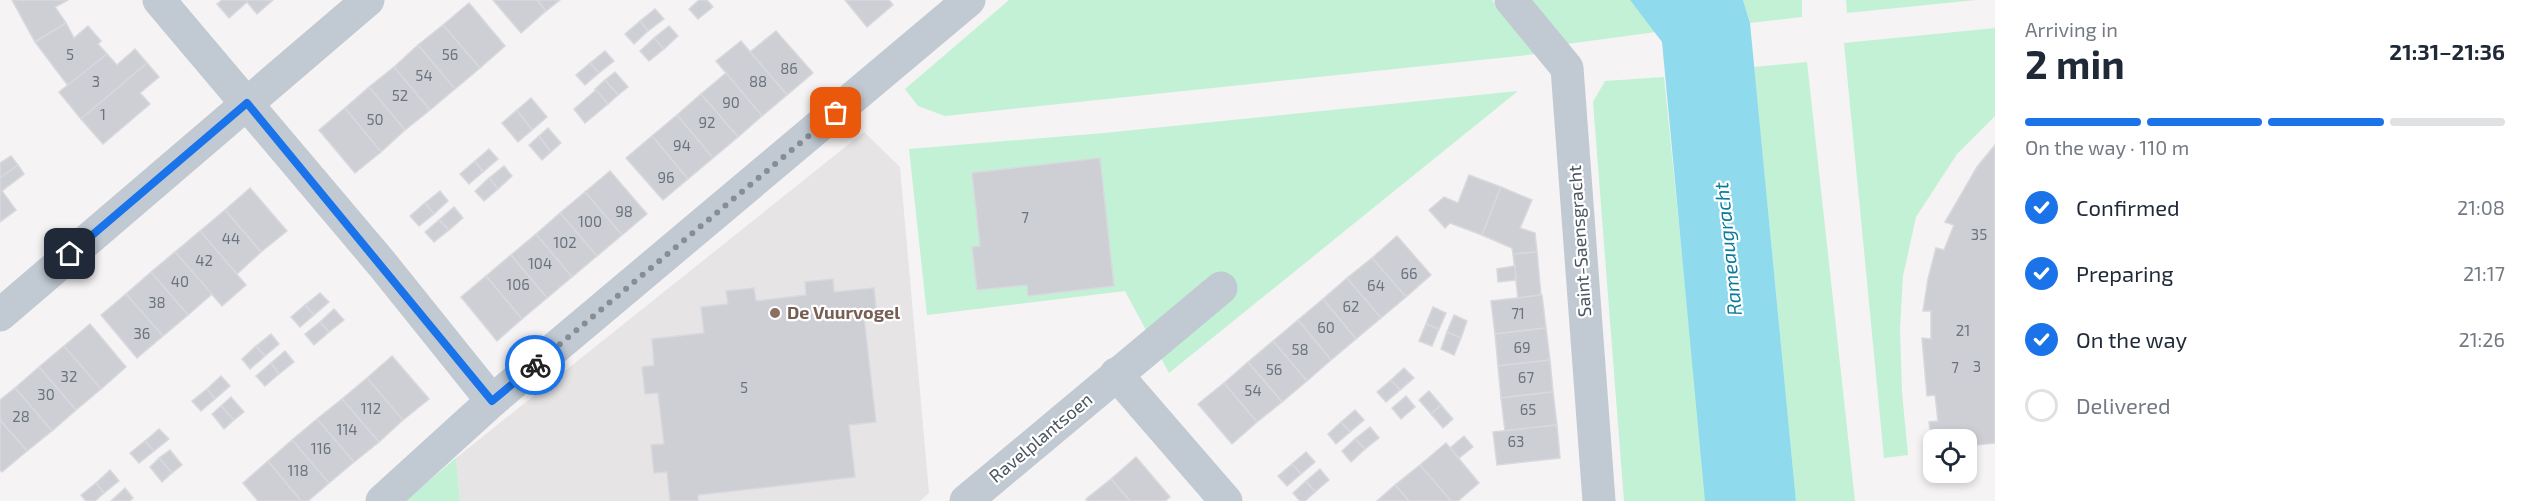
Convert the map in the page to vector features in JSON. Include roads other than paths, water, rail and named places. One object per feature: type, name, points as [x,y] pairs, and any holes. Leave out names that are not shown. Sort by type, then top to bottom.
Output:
[{"type":"street","points":[[159,0],[247,103],[492,401]]},
{"type":"street","points":[[0,315],[368,0]]},
{"type":"street","points":[[382,501],[492,401],[969,0]]},
{"type":"street","name":"Saint-Saensgracht","points":[[1512,0],[1567,68],[1599,501]]},
{"type":"street","name":"Ravelplantsoen","points":[[966,501],[1221,288]]},
{"type":"street","points":[[1116,374],[1226,501]]},
{"type":"water","name":"Rameaugracht","points":[[1630,0],[1743,0],[1750,23],[1796,501],[1705,501],[1662,42]]},
{"type":"place","name":"De Vuurvogel","points":[[775,313]]}]
